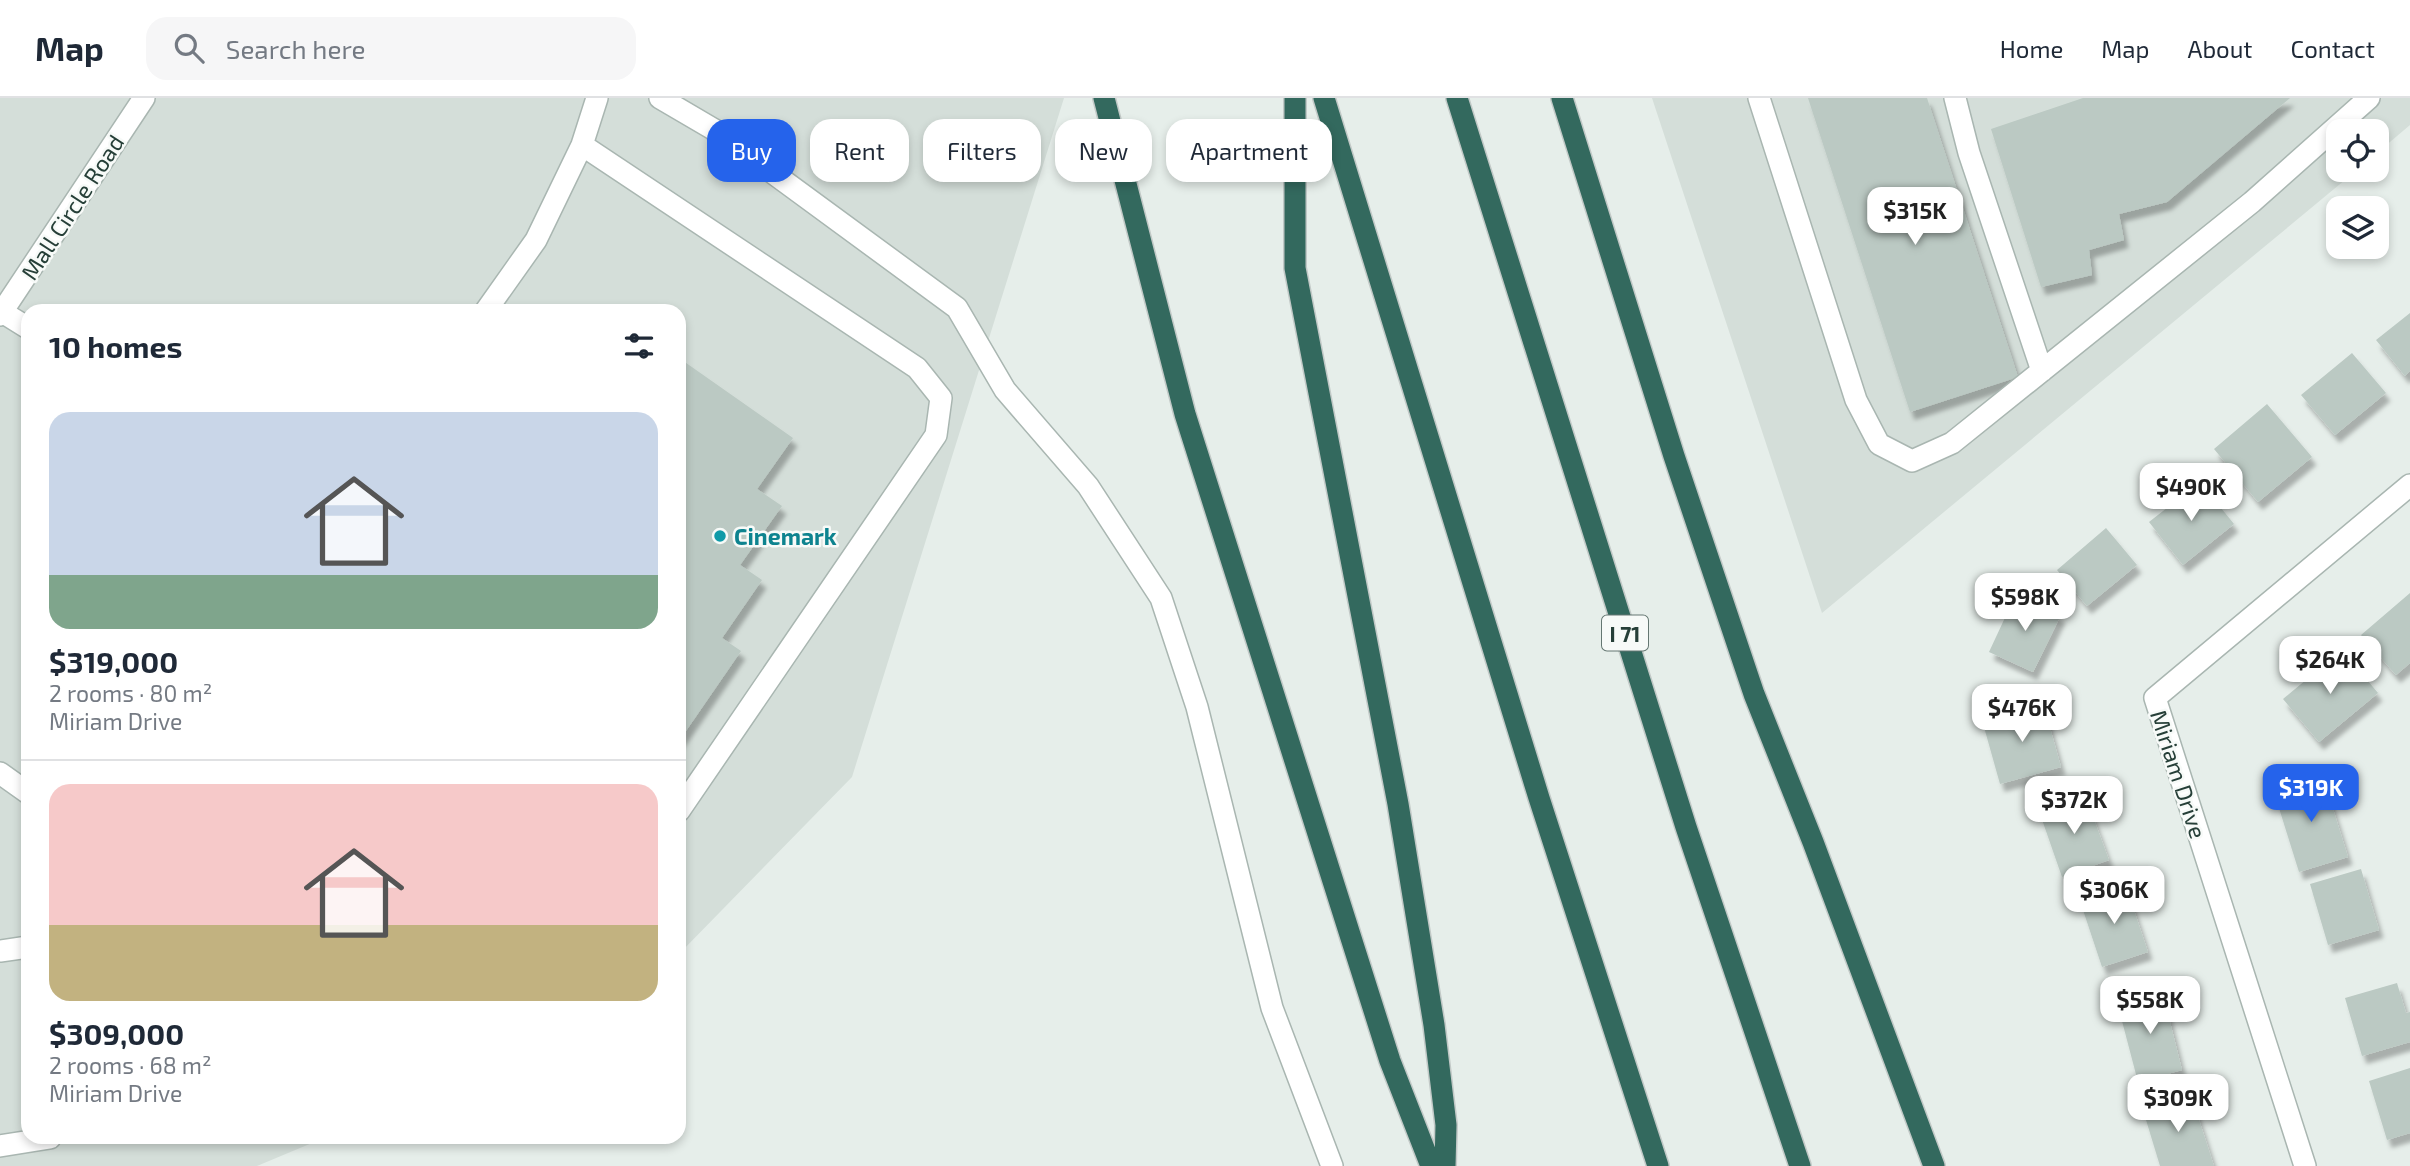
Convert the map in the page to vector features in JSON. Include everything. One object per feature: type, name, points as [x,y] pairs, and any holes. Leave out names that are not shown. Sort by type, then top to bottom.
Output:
[{"type":"highway","points":[[1104,98],[1185,414],[1390,1061],[1431,1166]]},
{"type":"highway","points":[[1295,98],[1295,268],[1398,804],[1437,1052],[1446,1125],[1445,1166]]},
{"type":"highway","points":[[1324,98],[1539,798],[1658,1166]]},
{"type":"highway","name":"I 71","points":[[1457,98],[1686,827],[1800,1166]]},
{"type":"highway","points":[[1562,98],[1674,456],[1754,694],[1813,842],[1934,1166]]},
{"type":"street","name":"Mall Circle Road","points":[[1,314],[144,98]]},
{"type":"street","points":[[491,304],[536,240],[582,145],[597,98]]},
{"type":"street","points":[[660,98],[713,129],[957,308],[1005,390],[1088,486],[1161,598],[1196,707],[1272,1008],[1332,1166]]},
{"type":"street","points":[[1759,98],[1856,400],[1879,444],[1912,461],[1952,443],[2252,202],[2369,98]]},
{"type":"street","points":[[1955,98],[1969,153],[2042,371]]},
{"type":"street","points":[[582,145],[917,368],[941,398],[936,435],[686,801]]},
{"type":"street","points":[[1,314],[21,324]]},
{"type":"street","name":"Miriam Drive","points":[[2305,1166],[2155,698],[2410,485]]},
{"type":"street","points":[[0,773],[21,788]]},
{"type":"street","points":[[0,951],[21,948]]},
{"type":"street","points":[[0,1146],[21,1143]]},
{"type":"shaded area","points":[[0,98],[1064,98],[1057,119],[1055,119],[1041,172],[1041,119],[923,119],[923,182],[1038,182],[852,777],[686,947],[686,304],[21,304],[21,1144],[310,1144],[257,1166],[0,1166]]},
{"type":"shaded area","points":[[1652,98],[2410,98],[2410,125],[2389,143],[2389,119],[2326,119],[2326,182],[2343,182],[1822,613]]},
{"type":"building","points":[[1808,98],[1927,98],[2018,377],[1910,412]]},
{"type":"building","points":[[2083,98],[2290,98],[2167,202],[2119,214],[2124,240],[2089,250],[2092,275],[2041,287],[1991,129]]},
{"type":"building","points":[[2410,313],[2410,371],[2405,376],[2376,340]]},
{"type":"building","points":[[2352,353],[2386,393],[2335,435],[2301,395]]},
{"type":"building","name":"Cinemark","points":[[686,363],[793,438],[757,489],[782,506],[740,565],[762,580],[722,638],[741,651],[686,731]]},
{"type":"building","points":[[2267,404],[2312,457],[2258,502],[2214,449]]},
{"type":"building","points":[[2200,482],[2234,524],[2183,565],[2149,522]]},
{"type":"building","points":[[2106,528],[2137,565],[2087,606],[2057,570]]},
{"type":"building","points":[[2410,593],[2410,663],[2396,675],[2361,635]]},
{"type":"building","points":[[2016,594],[2061,615],[2033,672],[1989,652]]},
{"type":"building","points":[[2342,650],[2378,693],[2319,742],[2283,699]]},
{"type":"building","points":[[2043,703],[2061,767],[2000,784],[1982,720]]},
{"type":"building","points":[[2323,777],[2348,857],[2299,872],[2274,792]]},
{"type":"building","points":[[2085,795],[2109,860],[2062,877],[2039,811]]},
{"type":"building","points":[[2361,869],[2379,930],[2328,945],[2310,884]]},
{"type":"building","points":[[2126,886],[2148,952],[2102,967],[2080,901]]},
{"type":"building","points":[[2397,983],[2406,1013],[2410,1012],[2410,1042],[2362,1056],[2345,998]]},
{"type":"building","points":[[2162,990],[2182,1070],[2138,1082],[2117,1002]]},
{"type":"building","points":[[2410,1068],[2410,1133],[2387,1140],[2369,1081]]},
{"type":"building","points":[[2191,1095],[2214,1166],[2160,1166],[2143,1110]]},
{"type":"place","name":"Cinemark","points":[[720,536]]}]
